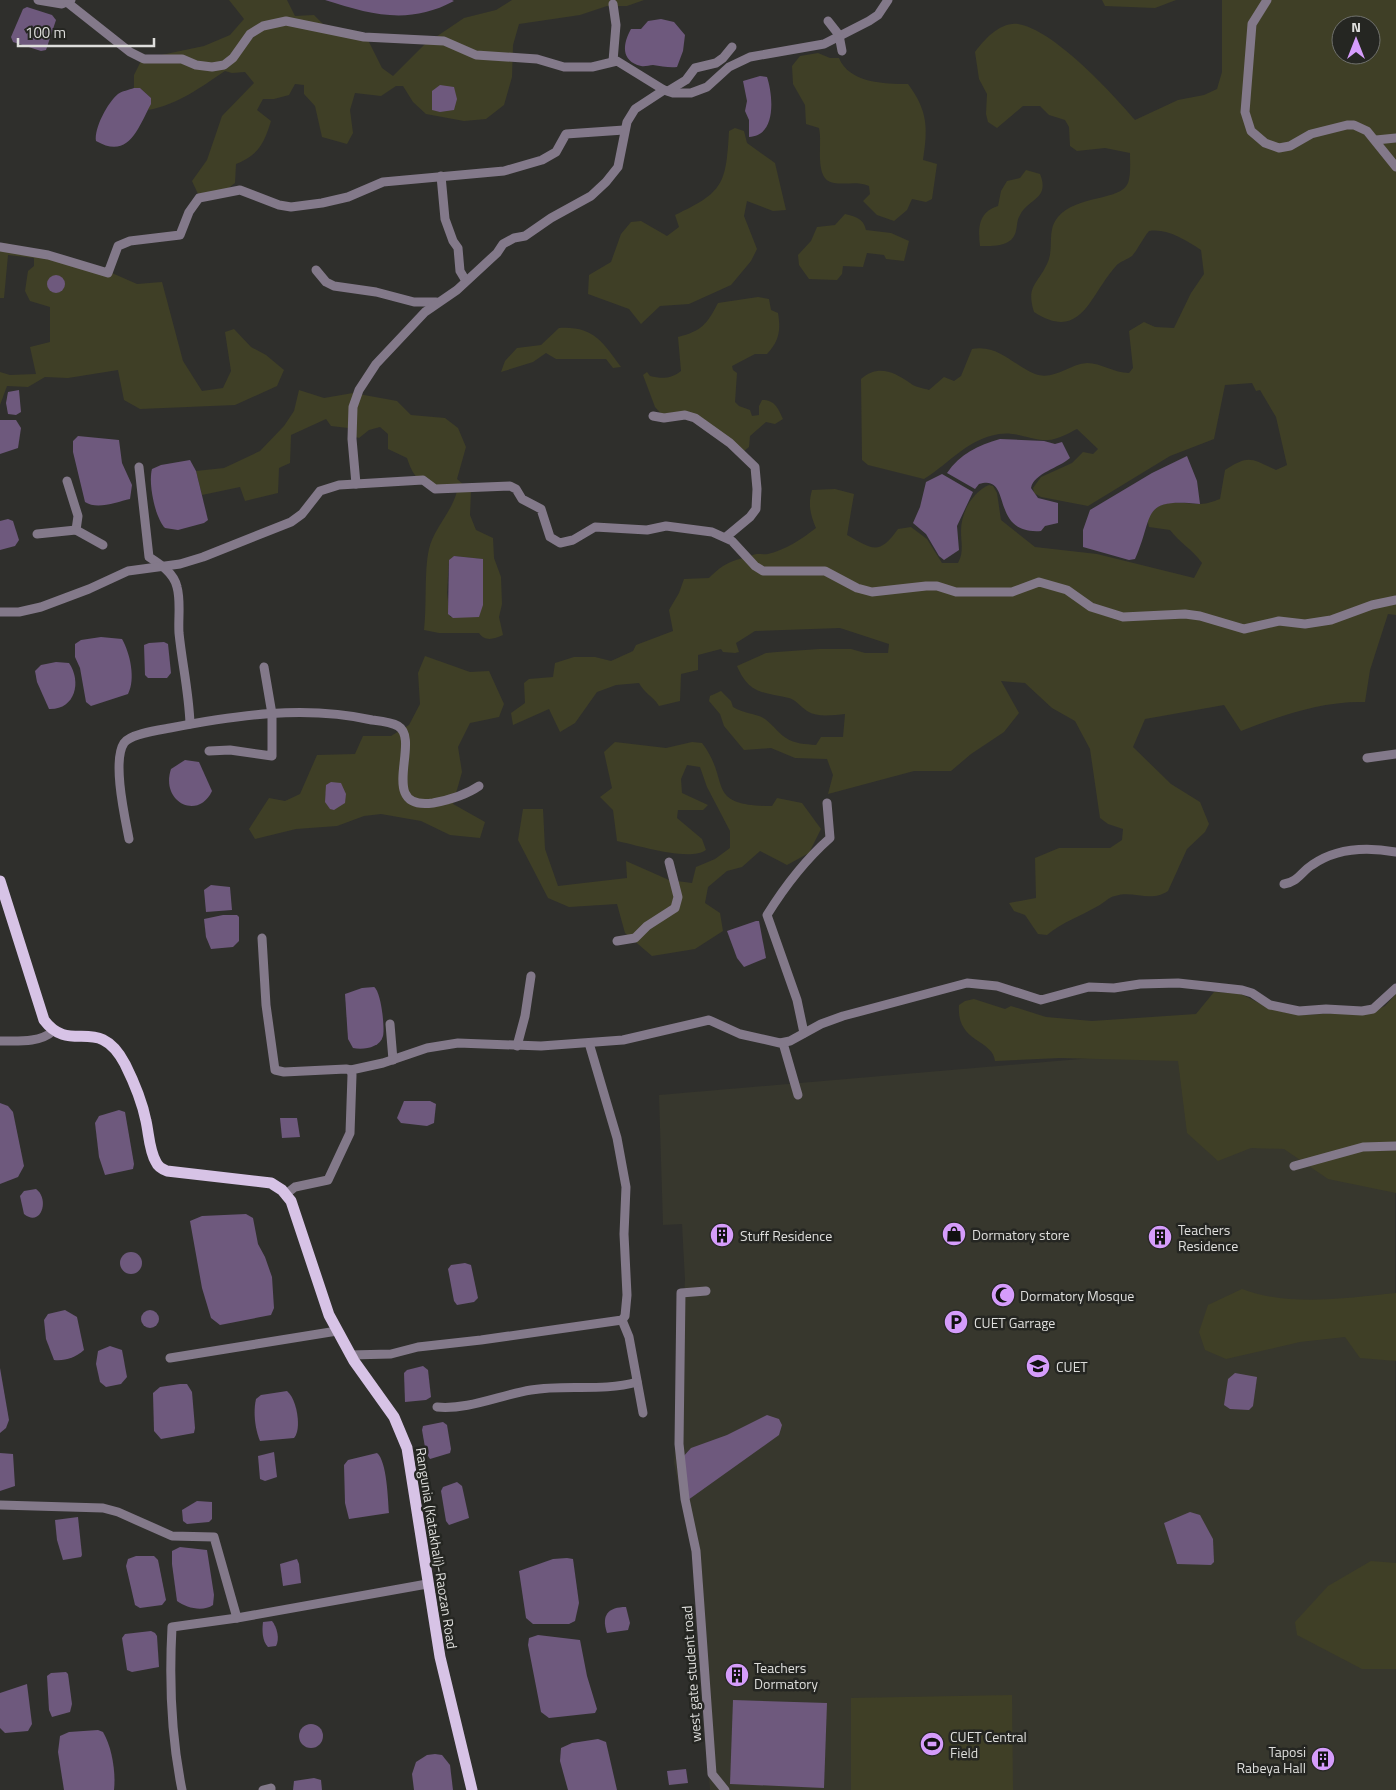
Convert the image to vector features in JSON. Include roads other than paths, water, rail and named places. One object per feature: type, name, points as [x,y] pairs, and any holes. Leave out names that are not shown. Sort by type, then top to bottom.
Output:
[{"type":"main road","points":[[0,881],[44,1020],[54,1031],[72,1037],[99,1037],[113,1046],[125,1063],[138,1093],[155,1161],[162,1169],[264,1182],[276,1186],[286,1194]]},
{"type":"main road","name":"Rangunia (Katakhali)-Raozan Road","points":[[286,1194],[294,1208],[314,1272],[337,1331],[350,1354],[394,1418],[407,1448],[426,1584],[448,1697],[472,1790]]},
{"type":"street","points":[[38,0],[57,4],[69,2],[123,48],[144,59],[182,59],[196,65],[212,67],[224,65],[233,58],[250,34],[263,26],[286,21],[364,37],[444,41],[476,54],[537,59],[564,67],[592,67],[613,61],[620,62],[666,90],[683,93],[707,87],[729,67],[750,57],[814,47],[839,36],[878,15],[888,0]]},
{"type":"street","points":[[1267,0],[1252,24],[1245,112],[1247,125],[1265,143],[1279,148],[1290,146],[1310,134],[1347,125],[1367,131],[1396,167]]},
{"type":"street","points":[[613,4],[616,25],[613,61]]},
{"type":"street","points":[[828,21],[839,36],[842,51]]},
{"type":"street","points":[[356,484],[352,439],[353,407],[358,390],[383,355],[436,302],[466,281],[497,253],[503,244],[514,238],[525,236],[551,218],[591,196],[618,167],[624,130],[635,109],[686,80],[695,68],[716,63],[732,47]]},
{"type":"street","points":[[0,247],[48,255],[108,273],[118,246],[130,241],[180,235],[189,212],[199,198],[240,190],[273,204],[291,207],[322,203],[348,196],[377,183],[504,172],[542,160],[556,152],[566,134],[624,130]]},
{"type":"street","points":[[1376,140],[1396,138]]},
{"type":"street","points":[[441,176],[444,219],[458,248],[460,271],[466,281]]},
{"type":"street","points":[[316,270],[326,282],[334,286],[376,292],[414,302],[436,302]]},
{"type":"street","points":[[653,416],[664,418],[690,416],[730,443],[754,467],[757,489],[756,509],[750,517],[726,537]]},
{"type":"street","points":[[139,467],[149,557],[172,576],[177,586],[179,634],[189,695],[190,724]]},
{"type":"street","points":[[0,612],[19,612],[41,607],[89,589],[128,571],[203,557],[291,522],[302,514],[320,490],[339,485],[423,480],[436,489],[510,486],[522,499],[541,509],[550,536],[560,543],[573,540],[595,527],[646,530],[671,526],[712,532],[726,537],[755,566],[763,571],[825,571],[857,588],[872,592],[936,586],[956,592],[1012,592],[1040,582],[1067,590],[1091,608],[1123,617],[1185,614],[1200,616],[1244,629],[1279,621],[1305,624],[1331,620],[1372,605],[1396,600]]},
{"type":"street","points":[[67,481],[78,516],[76,530]]},
{"type":"street","points":[[37,534],[76,530],[104,545]]},
{"type":"street","points":[[209,751],[230,750],[272,756],[272,714],[264,667]]},
{"type":"street","points":[[129,839],[120,790],[121,749],[124,742],[129,738],[233,716],[300,712],[357,716],[397,726],[406,736],[403,758],[404,790],[415,801],[437,802],[463,795],[480,786]]},
{"type":"street","points":[[1367,758],[1396,754]]},
{"type":"street","points":[[804,1033],[797,1000],[768,915],[806,860],[830,838],[827,803]]},
{"type":"street","points":[[1284,884],[1293,883],[1311,865],[1342,851],[1384,850],[1396,852]]},
{"type":"street","points":[[616,941],[635,938],[647,926],[675,908],[678,897],[670,862]]},
{"type":"street","points":[[262,938],[266,1005],[275,1070],[284,1072],[350,1070],[393,1060],[427,1048],[458,1043],[517,1046],[624,1040],[709,1020],[740,1034],[764,1041],[783,1043],[843,1016],[967,983],[997,986],[1041,1000],[1089,987],[1114,988],[1140,984],[1178,983],[1242,990],[1252,993],[1270,1005],[1305,1011],[1326,1009],[1362,1011],[1373,1009],[1396,988]]},
{"type":"street","points":[[517,1046],[525,1016],[531,976]]},
{"type":"street","points":[[390,1024],[393,1060]]},
{"type":"street","points":[[0,1041],[34,1040],[47,1037],[54,1031]]},
{"type":"street","points":[[589,1043],[617,1138],[626,1187],[624,1234],[627,1295],[625,1316],[622,1320]]},
{"type":"street","points":[[783,1043],[798,1095]]},
{"type":"street","points":[[286,1194],[295,1187],[328,1180],[332,1173],[350,1132],[352,1075],[350,1070]]},
{"type":"street","points":[[1294,1166],[1363,1147],[1396,1146]]},
{"type":"street","name":"west gate student road","points":[[706,1291],[681,1293],[679,1444],[684,1499],[696,1550],[712,1774],[726,1790]]},
{"type":"street","points":[[350,1354],[391,1354],[418,1346],[481,1340],[622,1320]]},
{"type":"street","points":[[622,1320],[629,1337],[643,1413]]},
{"type":"street","points":[[170,1358],[337,1331]]},
{"type":"street","points":[[437,1407],[461,1406],[532,1390],[618,1388],[638,1382]]},
{"type":"street","points":[[0,1505],[103,1508],[118,1512],[172,1536],[214,1537],[237,1618]]},
{"type":"street","points":[[182,1790],[172,1733],[170,1668],[172,1627],[237,1618],[426,1584]]},
{"type":"street","points":[[263,1790],[271,1788],[271,1790]]},
{"type":"place","name":"Dormatory store","points":[[954,1234]]},
{"type":"place","name":"Stuff Residence","points":[[722,1235]]},
{"type":"place","name":"Teachers Residence","points":[[1160,1237]]},
{"type":"place","name":"Dormatory Mosque","points":[[1003,1295]]},
{"type":"place","name":"CUET Garrage","points":[[956,1322]]},
{"type":"place","name":"CUET","points":[[1038,1366]]},
{"type":"place","name":"Teachers Dormatory","points":[[737,1675]]},
{"type":"place","name":"CUET Central Field","points":[[932,1744]]},
{"type":"place","name":"Taposi Rabeya Hall","points":[[1323,1759]]}]
